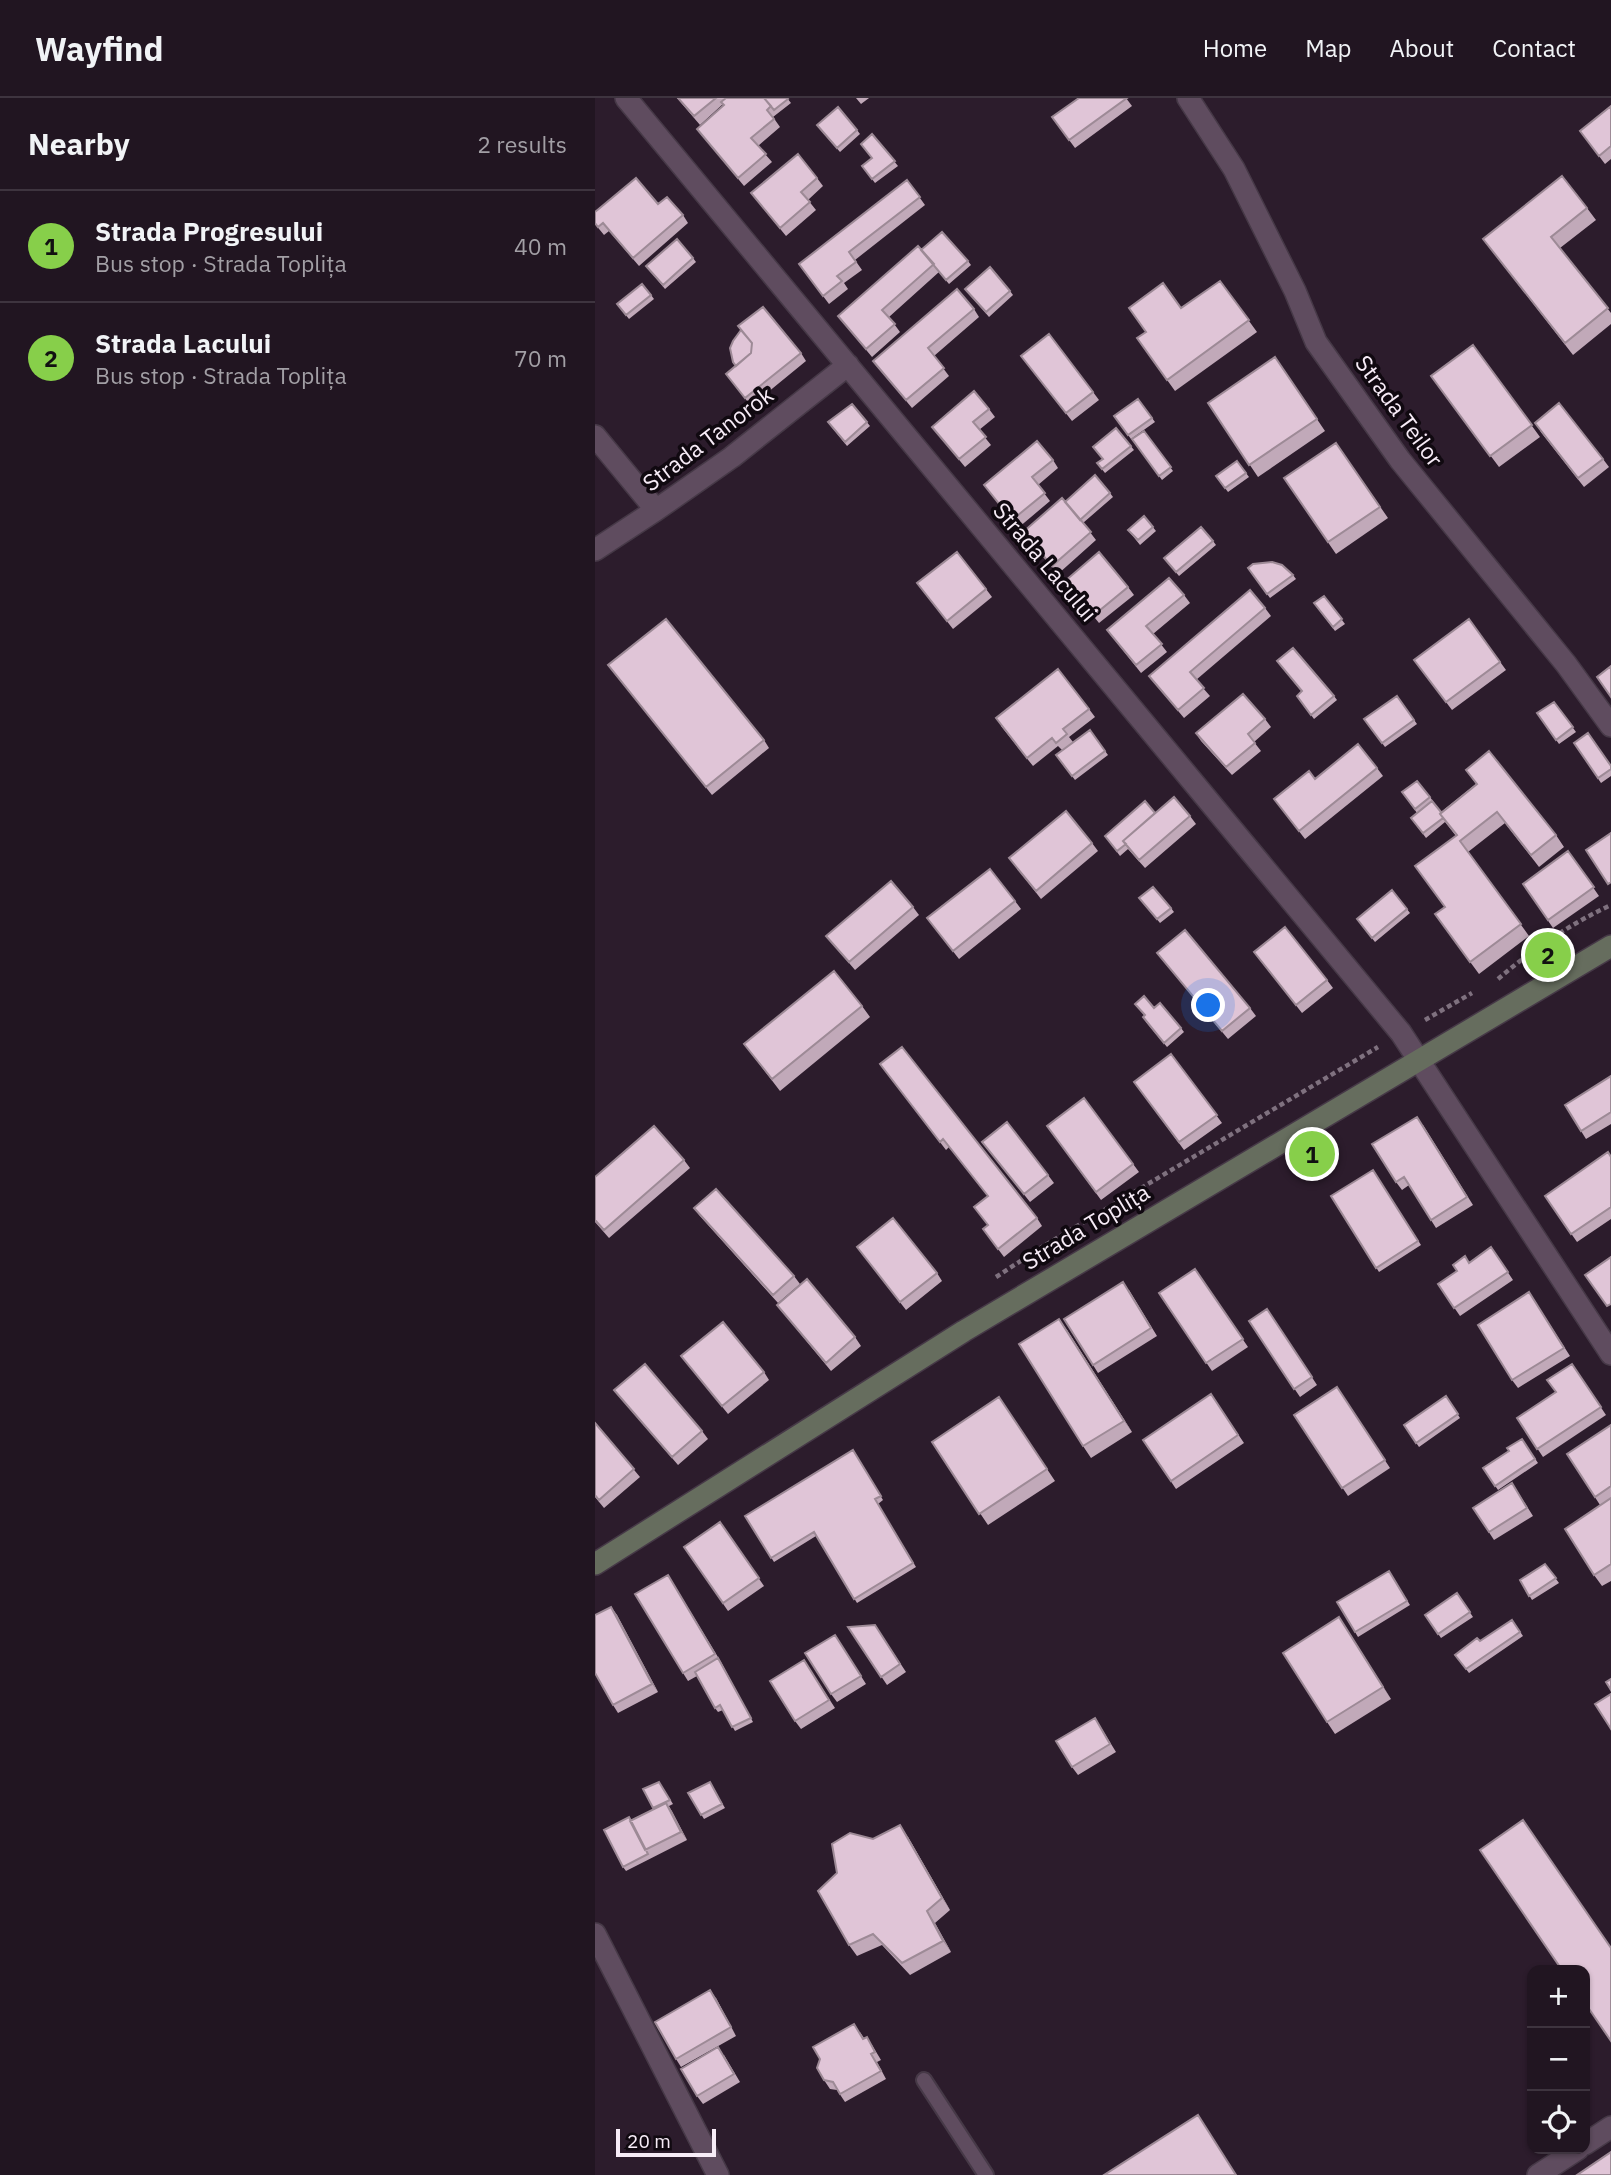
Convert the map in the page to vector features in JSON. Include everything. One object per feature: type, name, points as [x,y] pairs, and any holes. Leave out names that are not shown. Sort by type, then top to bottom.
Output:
[{"type":"main road","name":"Strada Toplița","points":[[595,1564],[953,1338],[1611,946]]},
{"type":"street","name":"Strada Lacului","points":[[626,98],[1401,1033],[1611,1354]]},
{"type":"street","name":"Strada Teilor","points":[[1188,98],[1234,169],[1295,291],[1317,342],[1400,460],[1566,664],[1611,726]]},
{"type":"street","name":"Strada Tanorok","points":[[595,550],[732,457],[848,365]]},
{"type":"street","points":[[595,436],[656,510]]},
{"type":"street","points":[[595,1934],[718,2175]]},
{"type":"street","points":[[1590,2141],[1611,2127]]},
{"type":"street","points":[[1538,2175],[1570,2154]]},
{"type":"lane","points":[[924,2080],[986,2175]]},
{"type":"building","points":[[678,98],[716,98],[694,116]]},
{"type":"building","points":[[726,98],[764,98],[771,106],[767,110],[774,119],[751,138],[766,154],[738,178],[697,129],[724,105],[721,102]]},
{"type":"building","points":[[764,98],[787,98],[788,99],[774,110]]},
{"type":"building","points":[[1079,98],[1127,98],[1069,140],[1052,117]]},
{"type":"building","points":[[1611,106],[1611,146],[1599,156],[1580,131]]},
{"type":"building","points":[[838,107],[857,130],[837,148],[817,125]]},
{"type":"building","points":[[872,134],[895,161],[872,179],[862,166],[872,158],[861,144]]},
{"type":"building","points":[[798,154],[817,178],[801,192],[810,202],[780,228],[751,193]]},
{"type":"building","points":[[1562,176],[1587,208],[1551,237],[1608,308],[1565,343],[1483,239]]},
{"type":"building","points":[[636,178],[658,204],[667,197],[683,215],[633,258],[603,223],[598,227],[595,223],[595,212]]},
{"type":"building","points":[[907,180],[920,197],[849,252],[856,262],[837,276],[842,281],[823,296],[799,264]]},
{"type":"building","points":[[942,232],[968,261],[946,280],[921,250]]},
{"type":"building","points":[[677,239],[693,258],[663,285],[646,266]]},
{"type":"building","points":[[918,246],[934,264],[882,310],[895,324],[866,349],[838,316]]},
{"type":"building","points":[[990,267],[1010,291],[986,312],[965,289]]},
{"type":"building","points":[[1220,281],[1249,320],[1167,380],[1137,338],[1146,332],[1129,308],[1163,283],[1181,308]]},
{"type":"building","points":[[642,284],[651,295],[626,315],[617,304]]},
{"type":"building","points":[[957,289],[974,309],[928,348],[944,368],[906,400],[873,361]]},
{"type":"building","points":[[763,307],[801,353],[745,398],[726,374],[751,353],[752,343],[738,326]]},
{"type":"building","points":[[741,330],[752,343],[751,353],[736,366],[730,348]]},
{"type":"building","points":[[1049,334],[1093,392],[1066,413],[1021,356]]},
{"type":"building","points":[[1473,345],[1532,425],[1490,456],[1431,376]]},
{"type":"building","points":[[1275,357],[1317,419],[1249,465],[1208,403]]},
{"type":"building","points":[[974,391],[989,409],[973,422],[986,437],[959,459],[932,427]]},
{"type":"building","points":[[1138,399],[1152,418],[1128,435],[1114,416]]},
{"type":"building","points":[[1559,403],[1603,459],[1578,478],[1535,423]]},
{"type":"building","points":[[852,404],[867,422],[845,442],[828,422]]},
{"type":"building","points":[[1116,428],[1131,446],[1102,469],[1097,463],[1103,459],[1093,447]]},
{"type":"building","points":[[1144,431],[1171,467],[1159,476],[1132,439]]},
{"type":"building","points":[[1037,441],[1053,460],[1032,477],[1045,493],[1012,520],[984,485]]},
{"type":"building","points":[[1336,443],[1380,507],[1328,542],[1284,478]]},
{"type":"building","points":[[1237,461],[1246,473],[1225,488],[1216,476]]},
{"type":"building","points":[[1095,475],[1110,493],[1080,520],[1065,502]]},
{"type":"building","points":[[1062,498],[1091,532],[1052,566],[1023,532]]},
{"type":"building","points":[[1144,516],[1153,527],[1138,540],[1128,530]]},
{"type":"building","points":[[1201,527],[1213,541],[1176,572],[1164,558]]},
{"type":"building","points":[[957,552],[986,589],[947,621],[917,583]]},
{"type":"building","points":[[1099,552],[1128,587],[1094,615],[1065,581]]},
{"type":"building","points":[[1272,562],[1282,565],[1293,575],[1267,594],[1248,568],[1253,564]]},
{"type":"building","points":[[1169,578],[1184,595],[1146,626],[1162,644],[1136,665],[1107,630]]},
{"type":"building","points":[[1250,590],[1265,608],[1190,672],[1204,688],[1178,710],[1149,676]]},
{"type":"building","points":[[1324,596],[1342,619],[1333,627],[1314,603]]},
{"type":"building","points":[[666,619],[764,740],[706,787],[608,665]]},
{"type":"building","points":[[1469,619],[1500,662],[1446,702],[1414,660]]},
{"type":"building","points":[[1293,648],[1334,696],[1311,715],[1297,696],[1302,691],[1277,661]]},
{"type":"building","points":[[1611,666],[1611,697],[1597,677]]},
{"type":"building","points":[[1058,669],[1089,709],[1063,729],[1067,734],[1056,743],[1052,738],[1027,758],[996,718]]},
{"type":"building","points":[[1243,694],[1265,719],[1248,734],[1255,743],[1226,767],[1196,733]]},
{"type":"building","points":[[1397,696],[1414,720],[1382,743],[1364,719]]},
{"type":"building","points":[[1554,702],[1573,727],[1556,740],[1537,713]]},
{"type":"building","points":[[1090,730],[1105,751],[1072,776],[1056,755]]},
{"type":"building","points":[[1588,733],[1611,766],[1611,769],[1598,778],[1574,743]]},
{"type":"building","points":[[1358,744],[1377,768],[1299,831],[1274,799],[1309,771],[1315,779]]},
{"type":"building","points":[[1489,751],[1556,835],[1531,855],[1497,812],[1460,841],[1521,924],[1470,962],[1435,914],[1445,907],[1415,866],[1457,835],[1440,814],[1477,784],[1466,770]]},
{"type":"building","points":[[1417,781],[1430,797],[1415,809],[1402,792]]},
{"type":"building","points":[[1174,797],[1190,816],[1139,860],[1123,841]]},
{"type":"building","points":[[1145,801],[1155,813],[1123,841],[1126,844],[1117,851],[1105,836]]},
{"type":"building","points":[[1432,801],[1443,818],[1423,833],[1411,818]]},
{"type":"building","points":[[1066,811],[1092,843],[1036,891],[1009,858]]},
{"type":"building","points":[[1611,833],[1611,882],[1608,884],[1586,850]]},
{"type":"building","points":[[1568,851],[1594,887],[1548,920],[1523,884]]},
{"type":"building","points":[[990,869],[1015,901],[953,951],[927,918]]},
{"type":"building","points":[[891,881],[913,907],[849,962],[826,936]]},
{"type":"building","points":[[1153,887],[1171,908],[1157,919],[1139,898]]},
{"type":"building","points":[[1392,890],[1407,909],[1372,938],[1357,919]]},
{"type":"building","points":[[1285,927],[1327,980],[1296,1005],[1254,952]]},
{"type":"building","points":[[1185,930],[1250,1008],[1222,1031],[1157,953]]},
{"type":"building","points":[[834,971],[862,1006],[772,1079],[744,1044]]},
{"type":"building","points":[[1144,996],[1154,1008],[1160,1003],[1181,1028],[1164,1043],[1135,1004]]},
{"type":"building","points":[[902,1047],[1037,1218],[998,1249],[983,1229],[988,1225],[974,1207],[988,1196],[943,1139],[940,1142],[880,1064]]},
{"type":"building","points":[[1171,1054],[1217,1115],[1179,1142],[1134,1082]]},
{"type":"building","points":[[1611,1076],[1611,1112],[1581,1131],[1565,1105]]},
{"type":"building","points":[[1084,1098],[1133,1164],[1096,1192],[1047,1126]]},
{"type":"building","points":[[1417,1117],[1467,1197],[1431,1220],[1404,1177],[1396,1182],[1372,1144]]},
{"type":"building","points":[[1007,1122],[1048,1175],[1024,1194],[982,1142]]},
{"type":"building","points":[[654,1126],[684,1160],[604,1230],[595,1220],[595,1177]]},
{"type":"building","points":[[1608,1152],[1611,1157],[1611,1207],[1571,1234],[1545,1196]]},
{"type":"building","points":[[1373,1170],[1418,1241],[1376,1268],[1331,1196]]},
{"type":"building","points":[[716,1189],[794,1276],[773,1295],[694,1208]]},
{"type":"building","points":[[893,1218],[937,1273],[900,1302],[857,1247]]},
{"type":"building","points":[[1491,1247],[1508,1272],[1454,1308],[1438,1284],[1457,1271],[1453,1265],[1465,1256],[1469,1263]]},
{"type":"building","points":[[1611,1257],[1611,1304],[1607,1306],[1585,1275]]},
{"type":"building","points":[[1195,1269],[1243,1339],[1206,1363],[1159,1293]]},
{"type":"building","points":[[807,1279],[855,1337],[826,1363],[777,1305]]},
{"type":"building","points":[[1123,1282],[1151,1328],[1093,1365],[1064,1319]]},
{"type":"building","points":[[1529,1292],[1564,1348],[1512,1380],[1478,1325]]},
{"type":"building","points":[[1267,1309],[1312,1377],[1294,1389],[1249,1321]]},
{"type":"building","points":[[1059,1319],[1124,1421],[1083,1446],[1019,1344]]},
{"type":"building","points":[[723,1322],[764,1372],[722,1406],[681,1356]]},
{"type":"building","points":[[645,1364],[702,1431],[672,1457],[614,1390]]},
{"type":"building","points":[[1572,1364],[1601,1407],[1537,1449],[1517,1418],[1556,1392],[1547,1380]]},
{"type":"building","points":[[1337,1387],[1385,1460],[1342,1488],[1294,1415]]},
{"type":"building","points":[[1211,1394],[1238,1435],[1171,1481],[1143,1440]]},
{"type":"building","points":[[1446,1396],[1458,1414],[1416,1443],[1404,1425]]},
{"type":"building","points":[[999,1397],[1047,1469],[979,1514],[932,1442]]},
{"type":"building","points":[[595,1423],[634,1469],[599,1500],[595,1495]]},
{"type":"building","points":[[1611,1425],[1611,1486],[1595,1497],[1567,1454]]},
{"type":"building","points":[[1522,1439],[1535,1459],[1495,1486],[1483,1468]]},
{"type":"building","points":[[853,1450],[881,1496],[875,1499],[913,1563],[854,1599],[814,1532],[771,1558],[745,1516]]},
{"type":"building","points":[[1512,1483],[1527,1508],[1489,1532],[1473,1508]]},
{"type":"building","points":[[1611,1498],[1611,1564],[1594,1575],[1565,1529]]},
{"type":"building","points":[[720,1522],[759,1578],[723,1603],[684,1547]]},
{"type":"building","points":[[1545,1564],[1556,1578],[1529,1596],[1520,1580]]},
{"type":"building","points":[[1389,1571],[1407,1601],[1355,1632],[1337,1602]]},
{"type":"building","points":[[668,1575],[715,1654],[683,1673],[635,1594]]},
{"type":"building","points":[[1457,1593],[1470,1612],[1438,1634],[1425,1615]]},
{"type":"building","points":[[611,1607],[652,1684],[613,1705],[595,1673],[595,1615]]},
{"type":"building","points":[[1339,1617],[1383,1687],[1327,1722],[1283,1653]]},
{"type":"building","points":[[1512,1620],[1520,1632],[1466,1669],[1455,1655],[1477,1638],[1480,1641]]},
{"type":"building","points":[[875,1625],[900,1664],[881,1677],[848,1627]]},
{"type":"building","points":[[835,1635],[861,1676],[831,1694],[805,1653]]},
{"type":"building","points":[[718,1658],[751,1718],[732,1727],[720,1705],[715,1708],[695,1672]]},
{"type":"building","points":[[804,1660],[829,1700],[795,1721],[770,1681]]},
{"type":"building","points":[[1611,1694],[1611,1729],[1595,1704]]},
{"type":"building","points":[[1095,1718],[1110,1744],[1072,1767],[1056,1741]]},
{"type":"building","points":[[659,1782],[670,1800],[653,1808],[643,1789]]},
{"type":"building","points":[[710,1782],[722,1804],[701,1815],[688,1793]]},
{"type":"building","points":[[666,1803],[681,1832],[645,1850],[630,1821]]},
{"type":"building","points":[[629,1817],[648,1854],[623,1867],[604,1830]]},
{"type":"building","points":[[1523,1820],[1611,1948],[1611,2041],[1590,2010],[1590,1965],[1559,1965],[1480,1850]]},
{"type":"building","points":[[900,1825],[942,1898],[927,1911],[943,1941],[902,1963],[873,1934],[849,1945],[818,1891],[837,1873],[832,1844],[850,1833],[873,1839]]},
{"type":"building","points":[[710,1990],[731,2027],[676,2059],[655,2022]]},
{"type":"building","points":[[854,2024],[863,2039],[867,2037],[875,2052],[871,2054],[881,2071],[840,2094],[833,2082],[824,2080],[817,2068],[820,2059],[813,2047]]},
{"type":"building","points":[[718,2047],[734,2074],[697,2096],[681,2069]]},
{"type":"building","points":[[1198,2115],[1236,2175],[1104,2175]]},
{"type":"building","points":[[1611,2152],[1611,2175],[1577,2175]]},
{"type":"place","name":"Strada Lacului","points":[[1548,955]]},
{"type":"place","name":"Strada Progresului","points":[[1312,1154]]}]
